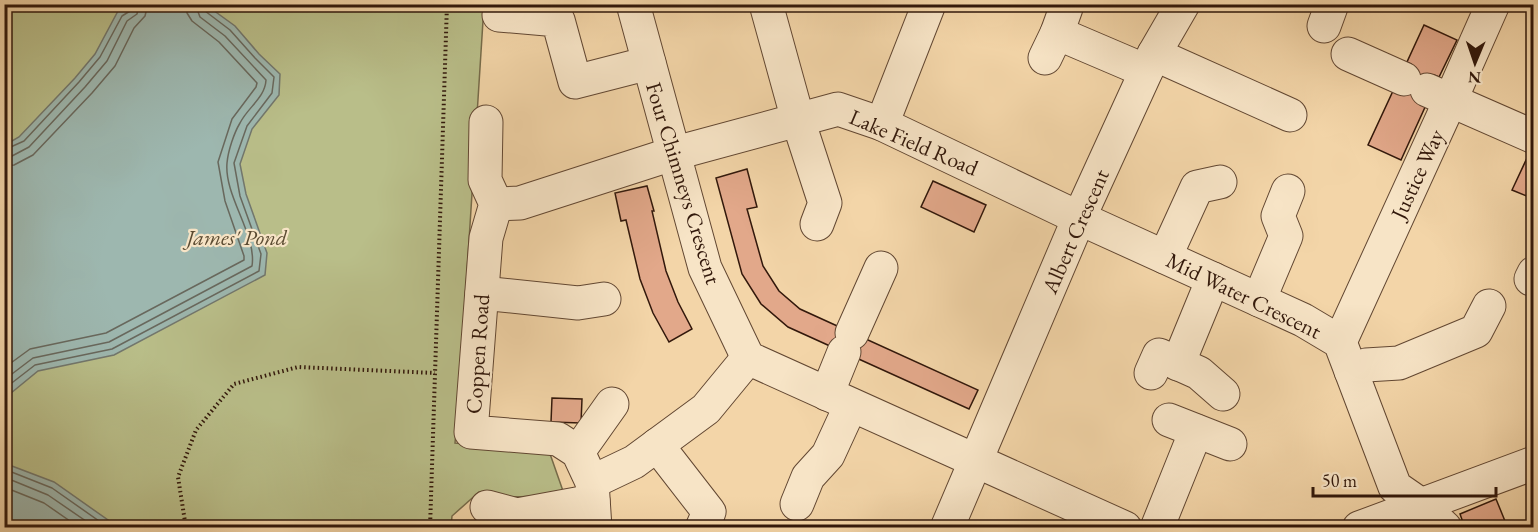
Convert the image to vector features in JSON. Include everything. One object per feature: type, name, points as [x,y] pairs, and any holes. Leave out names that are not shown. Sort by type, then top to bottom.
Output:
[{"type":"street","name":"Four Chimneys Crescent","points":[[633,4],[672,154],[705,268],[748,358]]},
{"type":"street","points":[[766,4],[798,120],[825,203],[817,224]]},
{"type":"street","points":[[882,124],[929,4]]},
{"type":"street","name":"Albert Crescent","points":[[947,528],[1079,218],[1150,63],[1183,4]]},
{"type":"street","name":"Justice Way","points":[[1345,357],[1428,89],[1493,4]]},
{"type":"street","points":[[499,15],[558,20],[575,82],[648,63]]},
{"type":"street","points":[[1056,33],[1150,63],[1290,115]]},
{"type":"street","points":[[1348,54],[1533,137]]},
{"type":"street","name":"Lake Field Road","points":[[672,154],[838,109],[882,124],[1079,218]]},
{"type":"street","points":[[486,122],[485,180],[496,204],[520,203],[672,154]]},
{"type":"street","points":[[1166,257],[1197,187],[1220,182]]},
{"type":"street","points":[[1259,300],[1286,236],[1278,216],[1288,191]]},
{"type":"street","name":"Coppen Road","points":[[496,204],[486,238],[471,432],[558,439],[578,452]]},
{"type":"street","name":"Mid Water Crescent","points":[[1079,218],[1303,320],[1345,357]]},
{"type":"street","points":[[797,504],[808,477],[828,455],[848,342],[881,267]]},
{"type":"street","points":[[1213,279],[1164,368],[1199,373],[1223,394]]},
{"type":"street","points":[[482,293],[578,303],[604,299]]},
{"type":"street","points":[[1345,357],[1366,365],[1398,363],[1476,331],[1489,306]]},
{"type":"street","points":[[1345,357],[1395,487],[1421,505],[1445,528]]},
{"type":"street","points":[[486,507],[517,515],[593,504],[634,462],[706,410],[748,358],[1125,528]]},
{"type":"street","points":[[593,504],[578,452],[612,404]]},
{"type":"street","points":[[1156,528],[1182,425],[1230,444]]},
{"type":"street","points":[[657,445],[709,512],[702,528]]},
{"type":"street","points":[[1359,528],[1533,463]]},
{"type":"path","points":[[430,528],[447,4]]},
{"type":"path","points":[[186,528],[178,477],[196,430],[234,384],[298,367],[435,373]]},
{"type":"green space","name":"James' Pond","points":[[4,5],[484,5],[455,443],[549,451],[563,491],[521,497],[479,492],[452,516],[451,527],[5,527]]},
{"type":"water","name":"James' Pond","points":[[130,4],[206,5],[235,26],[280,74],[279,95],[252,129],[240,164],[246,194],[267,253],[265,275],[114,355],[38,371],[5,398],[5,145],[19,137],[75,78],[95,54],[118,11]]},
{"type":"water","points":[[4,463],[54,482],[118,527],[5,527]]},
{"type":"building","points":[[680,4],[704,4],[682,10]]},
{"type":"building","points":[[1424,25],[1457,40],[1439,77],[1434,75],[1427,90],[1426,105],[1401,160],[1368,145],[1393,91],[1398,93],[1411,64],[1407,62]]},
{"type":"building","points":[[1527,158],[1534,161],[1534,199],[1512,190]]},
{"type":"building","points":[[747,169],[757,207],[747,209],[763,266],[779,291],[800,309],[978,390],[969,409],[788,327],[761,304],[742,274],[716,178]]},
{"type":"building","points":[[933,181],[986,205],[974,232],[921,207]]},
{"type":"building","points":[[647,186],[666,271],[692,329],[669,342],[653,313],[640,279],[626,220],[621,221],[615,193]]},
{"type":"building","points":[[552,398],[582,399],[581,423],[551,422]]},
{"type":"building","points":[[1496,499],[1505,521],[1489,528],[1465,528],[1460,514]]}]
